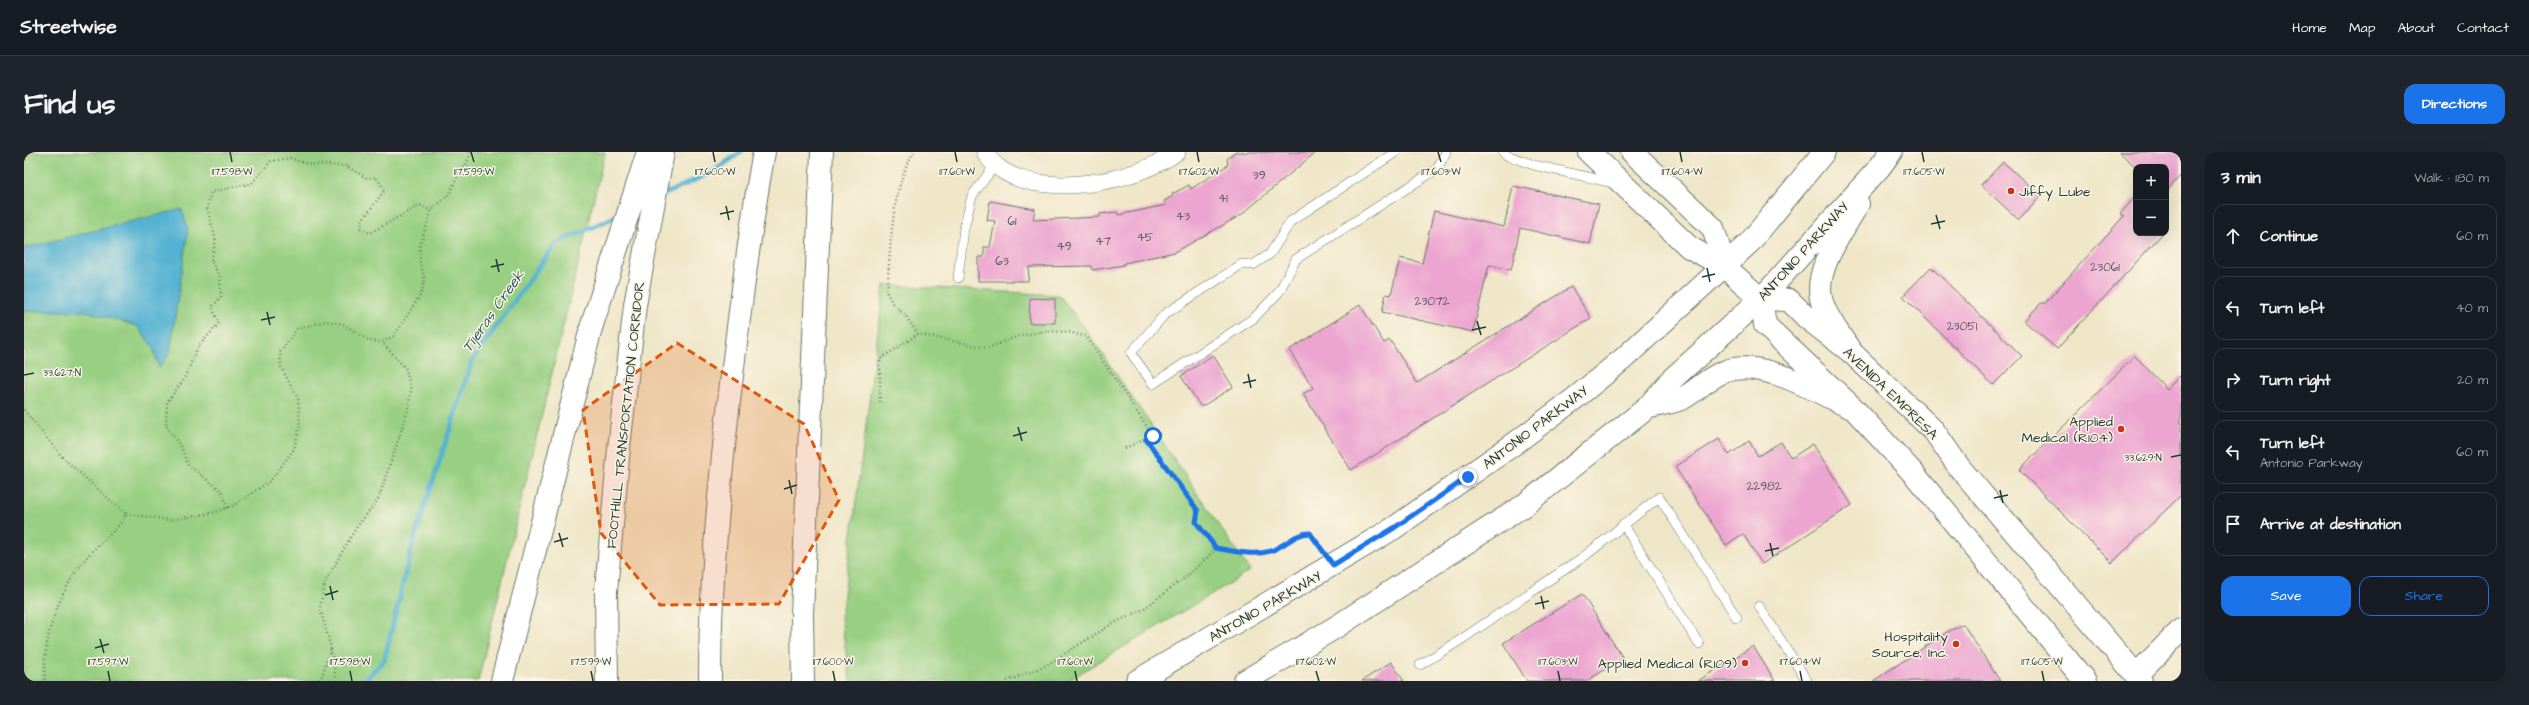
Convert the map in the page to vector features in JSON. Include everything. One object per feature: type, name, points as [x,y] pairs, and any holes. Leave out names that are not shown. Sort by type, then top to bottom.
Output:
[{"type":"main road","points":[[502,681],[591,328],[648,152]]},
{"type":"main road","name":"FOOTHILL TRANSPORTATION CORRIDOR","points":[[607,681],[606,592],[619,448],[635,305],[663,152]]},
{"type":"main road","points":[[710,681],[710,616],[725,426],[749,244],[764,152]]},
{"type":"main road","points":[[803,681],[802,614],[822,152]]},
{"type":"main road","points":[[1589,152],[1689,247],[1725,267],[1760,299],[1765,325],[1854,409],[1955,521],[2017,601],[2085,681]]},
{"type":"main road","points":[[1632,152],[1713,228],[1725,267]]},
{"type":"main road","name":"ANTONIO PARKWAY","points":[[1137,681],[1333,565],[1399,524],[1514,444],[1623,359],[1725,267],[1750,242],[1824,152]]},
{"type":"main road","points":[[1851,352],[1822,304],[1822,272],[1830,251],[1885,160]]},
{"type":"main road","name":"ANTONIO PARKWAY","points":[[1245,681],[1336,627],[1523,506],[1647,408],[1671,380],[1760,299],[1885,160]]},
{"type":"main road","name":"AVENIDA EMPRESA","points":[[1760,299],[1789,300],[1807,318],[1851,352],[1934,431],[1959,467],[2136,679]]},
{"type":"main road","points":[[1647,408],[1684,397],[1706,380],[1736,370],[1757,370],[1790,377],[1854,409]]},
{"type":"main road","points":[[2136,679],[2181,630]]},
{"type":"street","points":[[989,157],[1007,174],[1032,182],[1065,185],[1099,182],[1129,175],[1168,158],[1177,152]]},
{"type":"lane","points":[[1396,152],[1291,220],[1270,254],[1253,265],[1242,264],[1165,314],[1131,354],[1153,384],[1254,318],[1279,292],[1296,259],[1438,170],[1446,152]]},
{"type":"lane","points":[[1503,152],[1506,155],[1534,165],[1624,185]]},
{"type":"lane","points":[[958,278],[964,228],[972,196],[989,157]]},
{"type":"lane","points":[[1420,664],[1459,641],[1586,554],[1659,497],[1737,618]]},
{"type":"lane","points":[[1623,524],[1699,644]]},
{"type":"lane","points":[[1759,606],[1807,681]]},
{"type":"path","points":[[24,410],[63,458],[126,514],[170,520],[212,513],[227,508],[252,495],[270,481],[294,448],[300,425],[298,399],[281,367],[280,352],[297,329],[326,321],[343,324],[370,341],[382,342],[394,336],[421,294],[425,279],[420,263],[420,246],[431,211],[450,193],[466,165],[471,152]]},
{"type":"path","points":[[914,152],[906,164],[894,213],[887,293],[892,304],[905,315],[918,334],[987,348],[1019,336],[1046,331],[1069,332],[1087,337],[1153,436]]},
{"type":"path","points":[[227,508],[222,491],[188,465],[181,447],[166,426],[166,402],[183,381],[198,347],[219,323],[212,307],[221,297],[220,276],[211,261],[216,241],[207,208],[211,192],[252,182],[271,161],[290,158],[307,164],[346,166],[367,178],[376,178],[385,190],[362,220],[361,228],[370,233],[420,205],[431,211]]},
{"type":"path","points":[[880,402],[880,359],[918,334]]},
{"type":"path","points":[[336,681],[331,648],[320,608],[325,582],[356,528],[378,500],[408,410],[411,390],[406,369],[382,342]]},
{"type":"path","points":[[1125,448],[1160,434]]},
{"type":"path","points":[[1146,439],[1198,511],[1196,522],[1216,548],[1234,551],[1272,551],[1301,533],[1310,533],[1333,565]]},
{"type":"path","points":[[45,681],[44,666],[51,622],[69,584],[87,556],[120,526],[126,514]]},
{"type":"path","points":[[1008,681],[1045,666],[1107,627],[1142,610],[1186,577],[1216,548]]},
{"type":"path","points":[[315,681],[321,678],[331,648]]},
{"type":"highlighted area","points":[[677,343],[804,424],[839,500],[779,604],[660,605],[601,533],[583,410]]},
{"type":"green space","points":[[24,152],[605,152],[478,681],[24,681]]},
{"type":"green space","points":[[884,285],[1059,295],[1087,331],[1250,571],[1067,681],[850,681],[841,618]]},
{"type":"water","points":[[182,209],[188,230],[170,352],[159,369],[153,347],[137,326],[86,311],[24,311],[24,248]]},
{"type":"building","points":[[1235,152],[1316,152],[1241,215],[1175,252],[1124,263],[1124,265],[1092,270],[1091,266],[1029,267],[1028,281],[978,281],[978,257],[984,257],[984,247],[990,247],[995,221],[987,220],[990,201],[1035,209],[1033,220],[1100,217],[1100,214],[1117,212],[1118,215],[1166,205],[1164,201],[1173,196],[1172,194],[1189,185],[1191,189],[1228,165],[1227,159]]},
{"type":"building","points":[[2119,152],[2181,152],[2181,175],[2169,189],[2169,164],[2133,164]]},
{"type":"building","name":"Jiffy Lube","points":[[2003,162],[2041,196],[2019,220],[1981,185]]},
{"type":"building","points":[[1513,186],[1599,204],[1590,244],[1520,228],[1511,270],[1489,265],[1473,332],[1382,312],[1386,294],[1391,295],[1400,258],[1422,263],[1434,211],[1504,227]]},
{"type":"building","points":[[2133,199],[2133,236],[2160,236],[2057,349],[2024,321],[2042,302],[2044,304],[2124,216],[2120,214]]},
{"type":"building","points":[[1931,267],[2022,356],[1993,385],[1903,296]]},
{"type":"building","points":[[1571,287],[1591,318],[1351,470],[1303,394],[1313,388],[1289,350],[1360,305],[1384,343],[1390,340],[1417,383]]},
{"type":"building","points":[[1030,298],[1055,299],[1055,323],[1029,323]]},
{"type":"building","points":[[1213,355],[1233,387],[1201,407],[1181,376]]},
{"type":"building","name":"Applied Medical (R104)","points":[[2135,356],[2167,389],[2181,375],[2181,495],[2112,563],[2019,470]]},
{"type":"building","points":[[1719,439],[1729,455],[1749,441],[1758,456],[1781,442],[1791,458],[1813,444],[1852,505],[1762,564],[1743,534],[1726,545],[1675,467]]},
{"type":"building","points":[[1582,594],[1623,658],[1587,681],[1527,681],[1503,643]]},
{"type":"building","points":[[1963,624],[2000,681],[1873,681],[1949,631]]},
{"type":"building","name":"Applied Medical (R109)","points":[[1753,646],[1775,681],[1698,681]]},
{"type":"building","points":[[1391,662],[1404,681],[1362,681]]},
{"type":"waterway","name":"Tijeras Creek","points":[[661,196],[714,171],[741,152]]},
{"type":"waterway","name":"Tijeras Creek","points":[[363,681],[384,661],[412,546],[472,361],[555,244],[621,214]]},
{"type":"place","name":"Jiffy Lube","points":[[2011,191]]},
{"type":"place","name":"Applied Medical (R104)","points":[[2121,429]]},
{"type":"place","name":"Hospitality Source, Inc.","points":[[1956,644]]},
{"type":"place","name":"Applied Medical (R109)","points":[[1745,663]]},
{"type":"route","points":[[1153,436],[1146,439],[1198,511],[1196,522],[1216,548],[1234,551],[1272,551],[1301,533],[1310,533],[1314,536],[1333,565],[1394,528],[1468,477]]}]
